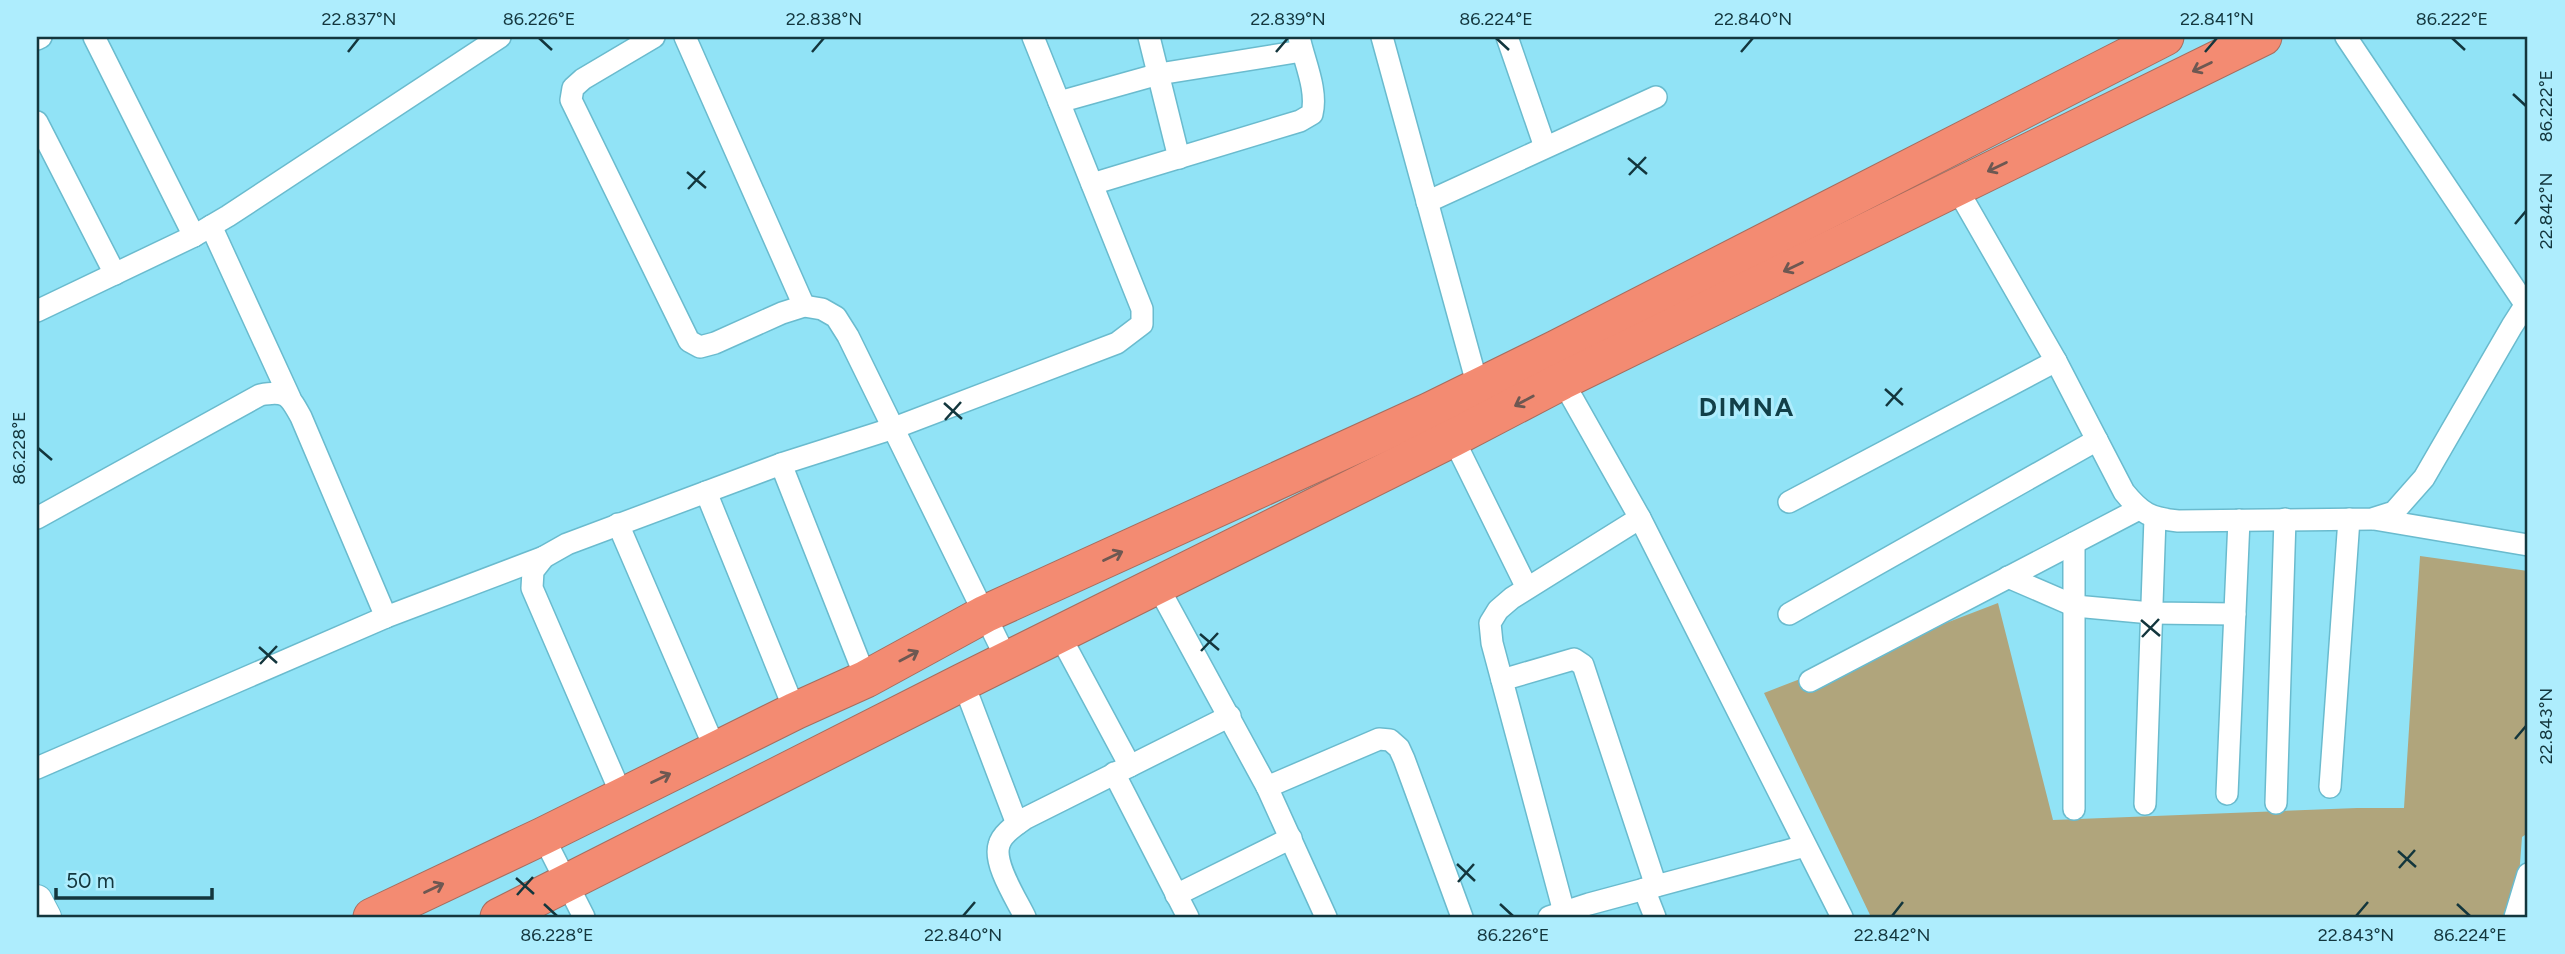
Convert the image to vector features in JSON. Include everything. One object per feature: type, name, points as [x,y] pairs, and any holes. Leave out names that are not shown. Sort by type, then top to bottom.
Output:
[{"type":"highway","points":[[499,917],[1453,438],[1555,367],[2165,37]]},
{"type":"highway","points":[[372,917],[866,679],[985,614],[1478,387],[1555,367],[1956,187],[2263,37]]},
{"type":"street","points":[[94,37],[301,417],[386,617]]},
{"type":"street","points":[[654,37],[583,79],[573,88],[571,100],[689,341],[700,347],[715,343],[804,306],[822,309],[836,317],[894,428],[1007,660]]},
{"type":"street","points":[[685,37],[804,306]]},
{"type":"street","points":[[37,768],[386,617],[544,557],[567,544],[780,464],[894,428],[1117,343],[1142,324],[1142,309],[1033,37]]},
{"type":"street","points":[[1149,37],[1180,158]]},
{"type":"street","points":[[1382,37],[1478,387]]},
{"type":"street","points":[[1507,37],[1545,147]]},
{"type":"street","points":[[2346,37],[2527,303],[2424,478],[2394,512],[2372,519]]},
{"type":"street","points":[[37,311],[202,231],[280,183],[495,38]]},
{"type":"street","points":[[1059,102],[1159,74],[1301,44],[1313,93],[1312,114],[1300,121],[1092,184]]},
{"type":"street","points":[[1427,202],[1656,97]]},
{"type":"street","points":[[37,122],[115,274]]},
{"type":"street","points":[[1956,187],[2056,361],[2124,492],[2147,514],[2151,613],[2145,804]]},
{"type":"street","points":[[1788,502],[2056,361]]},
{"type":"street","points":[[1555,367],[1640,518],[1842,917]]},
{"type":"street","points":[[37,518],[260,395],[277,392],[290,398]]},
{"type":"street","points":[[1453,438],[1527,588]]},
{"type":"street","points":[[1788,614],[2097,440]]},
{"type":"street","points":[[780,464],[866,679]]},
{"type":"street","points":[[706,492],[795,711]]},
{"type":"street","points":[[1810,681],[2074,543],[2147,514],[2239,520],[2372,519],[2528,545]]},
{"type":"street","points":[[1640,518],[1527,588],[1498,610],[1490,623],[1492,643],[1557,915],[1805,846]]},
{"type":"street","points":[[2276,803],[2285,519]]},
{"type":"street","points":[[2330,787],[2349,519]]},
{"type":"street","points":[[2227,794],[2239,520]]},
{"type":"street","points":[[618,524],[716,751]]},
{"type":"street","points":[[2074,543],[2074,809]]},
{"type":"street","points":[[544,557],[533,572],[533,588],[622,796]]},
{"type":"street","points":[[2008,578],[2075,606],[2151,613],[2235,614]]},
{"type":"street","points":[[1157,585],[1267,787],[1326,917]]},
{"type":"street","points":[[1059,634],[1188,917]]},
{"type":"street","points":[[1502,680],[1562,661],[1574,659],[1583,665],[1650,887],[1655,917]]},
{"type":"street","points":[[963,682],[1017,824]]},
{"type":"street","points":[[1025,917],[998,859],[999,844],[1008,831],[1230,716]]},
{"type":"street","points":[[1267,787],[1379,740],[1390,740],[1399,748],[1404,759],[1462,917]]},
{"type":"street","points":[[543,836],[584,917]]},
{"type":"street","points":[[1176,895],[1291,838]]},
{"type":"street","points":[[2515,917],[2528,873]]},
{"type":"street","points":[[37,900],[46,917]]},
{"type":"shaded area","points":[[2420,556],[2528,571],[2528,833],[2522,837],[2516,917],[1871,917],[1764,693],[1998,603],[2053,820],[2404,808]]},
{"type":"district","name":"DIMNA","points":[[1747,407]]}]
